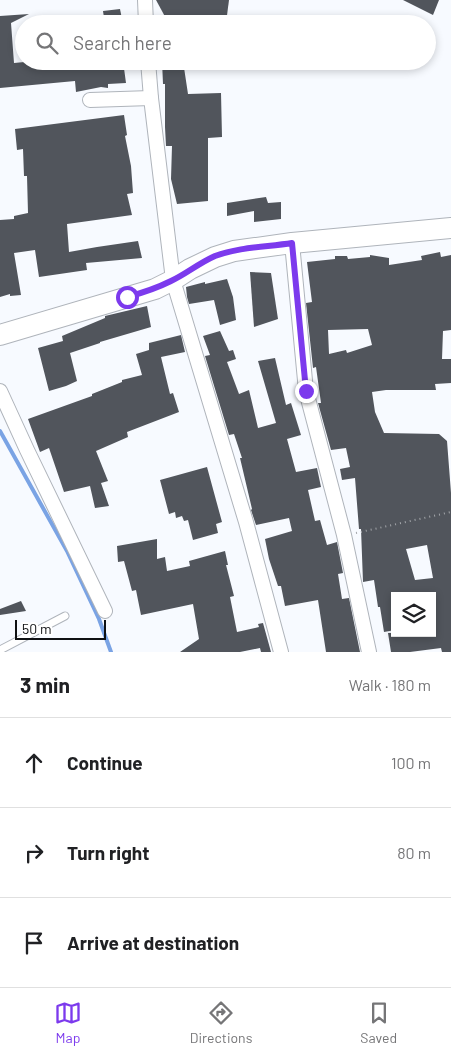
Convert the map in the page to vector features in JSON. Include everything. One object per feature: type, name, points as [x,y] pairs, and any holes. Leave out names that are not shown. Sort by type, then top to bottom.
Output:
[{"type":"street","points":[[145,0],[146,15]]},
{"type":"street","points":[[148,70],[150,98],[173,280],[246,522],[280,652]]},
{"type":"street","points":[[90,100],[150,98]]},
{"type":"street","points":[[0,335],[155,289],[215,256],[234,251],[292,243],[451,228]]},
{"type":"street","points":[[292,243],[306,391],[344,535],[369,652]]},
{"type":"street","points":[[0,390],[105,612]]},
{"type":"lane","points":[[0,650],[65,616]]},
{"type":"path","points":[[344,535],[451,512]]},
{"type":"building","points":[[156,0],[229,0],[227,15],[164,15]]},
{"type":"building","points":[[403,0],[439,0],[433,15]]},
{"type":"building","points":[[120,9],[121,15],[104,15],[103,11]]},
{"type":"building","points":[[29,14],[15,15],[15,21],[11,23],[15,70],[124,70],[126,83],[108,84],[108,88],[101,87],[76,92],[75,81],[0,88],[0,16]]},
{"type":"building","points":[[162,70],[184,70],[188,94],[221,93],[222,137],[208,138],[208,201],[177,204],[171,179],[172,146],[166,146],[165,84],[163,84]]},
{"type":"building","points":[[124,115],[133,193],[127,194],[132,215],[67,224],[69,252],[138,241],[142,258],[86,263],[87,270],[39,277],[35,250],[14,253],[21,295],[10,296],[10,294],[0,297],[0,220],[14,219],[14,216],[28,213],[27,176],[24,176],[23,149],[17,150],[15,129]]},
{"type":"building","points":[[266,197],[268,203],[281,202],[281,219],[254,222],[254,211],[227,216],[227,203]]},
{"type":"building","points":[[440,252],[441,257],[451,255],[451,330],[443,331],[442,359],[451,359],[451,383],[435,384],[436,390],[386,390],[372,392],[375,412],[384,433],[439,434],[447,441],[451,493],[451,652],[442,652],[441,648],[410,652],[391,652],[388,633],[391,633],[391,637],[436,637],[436,592],[391,592],[391,631],[384,632],[374,580],[363,582],[361,529],[359,529],[355,478],[342,480],[340,469],[350,467],[346,448],[331,450],[318,403],[321,403],[316,367],[313,368],[306,303],[312,302],[307,262],[335,259],[335,256],[347,256],[348,259],[370,257],[370,255],[389,258],[389,265],[422,260],[421,256]],"holes":[[[368,329],[372,345],[347,353],[346,350],[329,354],[328,330]],[[427,545],[433,578],[415,580],[406,549]]]},
{"type":"building","points":[[250,272],[271,273],[278,319],[254,327]]},
{"type":"building","points":[[227,279],[233,297],[236,320],[220,325],[214,300],[189,304],[186,287]]},
{"type":"building","points":[[147,306],[151,327],[70,353],[77,381],[49,391],[38,348],[63,341],[62,336],[105,318],[105,316]]},
{"type":"building","points":[[220,331],[229,351],[233,350],[236,359],[227,362],[239,394],[249,390],[258,428],[276,423],[258,361],[275,358],[286,405],[291,403],[301,435],[287,439],[296,472],[317,468],[321,487],[308,490],[315,521],[320,520],[327,545],[337,542],[343,573],[338,574],[342,599],[349,598],[360,652],[326,652],[318,600],[285,606],[281,586],[278,586],[269,559],[265,539],[292,531],[289,518],[256,525],[240,458],[242,458],[234,434],[229,435],[205,356],[210,355],[203,336]]},
{"type":"building","points":[[181,335],[185,352],[161,357],[170,394],[173,393],[179,412],[127,432],[128,437],[96,451],[108,481],[101,483],[109,506],[95,508],[90,486],[64,492],[49,448],[40,452],[28,419],[92,396],[92,394],[122,382],[122,380],[142,375],[136,354],[149,350],[149,343]]},
{"type":"building","points":[[207,467],[222,522],[216,524],[218,533],[193,540],[188,520],[184,521],[182,516],[176,518],[175,512],[169,514],[160,480]]},
{"type":"building","points":[[157,539],[157,559],[165,557],[167,571],[190,566],[189,561],[225,551],[228,565],[226,565],[234,596],[230,597],[237,632],[259,627],[258,624],[263,623],[271,652],[261,652],[260,648],[240,652],[180,652],[199,639],[193,604],[141,615],[136,590],[132,591],[124,561],[118,562],[117,546]]},
{"type":"building","points":[[21,601],[26,611],[0,615],[0,609]]},
{"type":"waterway","points":[[0,431],[67,551],[99,619],[111,652]]},
{"type":"route","points":[[127,297],[155,289],[215,256],[234,251],[292,243],[306,391]]}]
